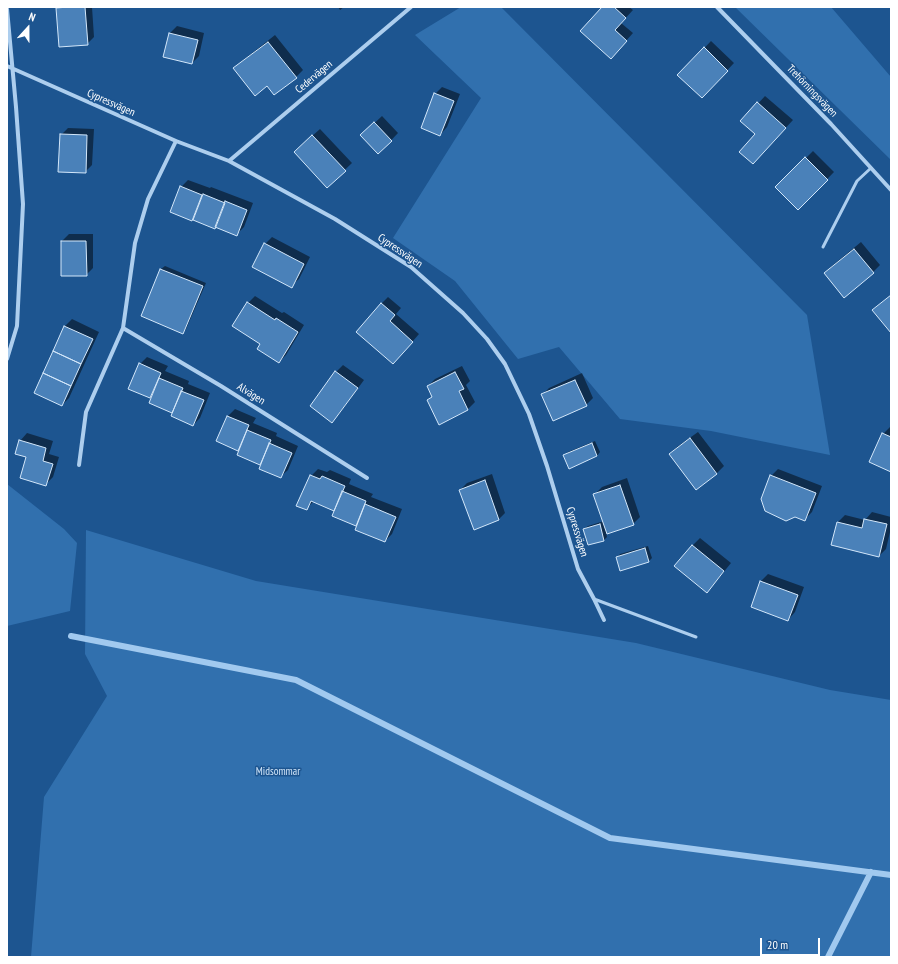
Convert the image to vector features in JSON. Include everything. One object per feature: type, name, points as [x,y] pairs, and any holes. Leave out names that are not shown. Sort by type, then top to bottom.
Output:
[{"type":"street","name":"Cedervägen","points":[[229,161],[411,7]]},
{"type":"street","name":"Trehörningsvägen","points":[[717,7],[831,124],[891,190]]},
{"type":"street","points":[[7,9],[23,204],[17,326],[7,359]]},
{"type":"street","name":"Cypressvägen","points":[[7,66],[176,141],[229,161],[335,219],[411,267],[463,313],[487,339],[504,364],[529,414],[547,466],[578,569],[604,620]]},
{"type":"street","points":[[79,465],[86,412],[123,328],[135,243],[148,199],[176,141]]},
{"type":"street","name":"Alvägen","points":[[123,328],[221,386],[367,478]]},
{"type":"lane","points":[[823,247],[857,181],[871,168]]},
{"type":"lane","points":[[594,599],[696,637]]},
{"type":"green space","points":[[461,7],[501,7],[807,315],[830,455],[711,431],[620,419],[559,347],[518,359],[455,281],[393,238],[481,98],[415,35]]},
{"type":"green space","points":[[735,7],[831,7],[891,77],[891,160]]},
{"type":"green space","points":[[7,484],[64,529],[77,543],[70,611],[7,626]]},
{"type":"green space","name":"Midsommar","points":[[86,530],[256,581],[636,643],[830,690],[891,700],[891,957],[31,957],[44,797],[107,696],[85,654]]},
{"type":"building","points":[[85,7],[88,45],[59,47],[56,8]]},
{"type":"building","points":[[602,7],[614,7],[626,18],[615,30],[627,41],[611,59],[580,31]]},
{"type":"building","points":[[169,33],[198,40],[192,64],[163,57]]},
{"type":"building","points":[[268,42],[297,78],[274,95],[267,86],[255,96],[233,68]]},
{"type":"building","points":[[704,47],[728,71],[702,98],[677,75]]},
{"type":"building","points":[[434,93],[454,101],[440,136],[421,128]]},
{"type":"building","points":[[757,102],[786,128],[753,164],[739,152],[755,134],[740,121]]},
{"type":"building","points":[[374,122],[392,141],[378,154],[360,135]]},
{"type":"building","points":[[60,134],[87,135],[86,173],[58,172]]},
{"type":"building","points":[[312,135],[346,171],[327,188],[294,152]]},
{"type":"building","points":[[805,157],[828,180],[798,210],[775,187]]},
{"type":"building","points":[[180,186],[202,195],[192,221],[170,212]]},
{"type":"building","points":[[203,194],[225,203],[215,229],[193,220]]},
{"type":"building","points":[[225,201],[247,210],[237,236],[215,227]]},
{"type":"building","points":[[61,241],[86,241],[87,276],[61,276]]},
{"type":"building","points":[[264,243],[304,264],[292,288],[252,267]]},
{"type":"building","points":[[854,249],[874,273],[844,298],[824,273]]},
{"type":"building","points":[[160,269],[203,286],[183,334],[141,316]]},
{"type":"building","points":[[891,295],[891,333],[872,310]]},
{"type":"building","points":[[247,302],[275,320],[276,318],[298,332],[279,363],[257,349],[260,344],[232,326]]},
{"type":"building","points":[[381,303],[395,315],[390,321],[413,342],[393,364],[356,332]]},
{"type":"building","points":[[64,326],[93,339],[81,364],[53,351]]},
{"type":"building","points":[[53,351],[81,364],[71,386],[43,373]]},
{"type":"building","points":[[139,363],[161,373],[150,398],[128,389]]},
{"type":"building","points":[[335,371],[358,388],[332,423],[310,406]]},
{"type":"building","points":[[455,372],[464,389],[459,391],[468,410],[439,425],[427,400],[432,397],[427,386]]},
{"type":"building","points":[[43,373],[71,386],[62,406],[34,393]]},
{"type":"building","points":[[159,378],[183,388],[172,413],[149,403]]},
{"type":"building","points":[[575,380],[587,406],[553,421],[541,394]]},
{"type":"building","points":[[181,391],[204,400],[193,426],[171,416]]},
{"type":"building","points":[[227,416],[249,425],[238,451],[216,441]]},
{"type":"building","points":[[247,430],[271,440],[260,465],[237,455]]},
{"type":"building","points":[[882,433],[891,437],[891,472],[869,462]]},
{"type":"building","points":[[690,438],[717,474],[696,490],[669,454]]},
{"type":"building","points":[[19,440],[46,448],[43,461],[53,464],[46,486],[20,478],[26,457],[15,454]]},
{"type":"building","points":[[269,443],[292,453],[281,478],[259,469]]},
{"type":"building","points":[[592,443],[597,456],[569,469],[563,455]]},
{"type":"building","points":[[310,475],[320,479],[322,476],[345,486],[334,511],[311,501],[307,510],[296,506]]},
{"type":"building","points":[[770,475],[816,493],[805,521],[795,517],[786,521],[765,511],[761,499]]},
{"type":"building","points":[[485,480],[499,520],[474,530],[459,490]]},
{"type":"building","points":[[620,485],[634,525],[607,534],[593,494]]},
{"type":"building","points":[[342,491],[366,501],[356,526],[332,516]]},
{"type":"building","points":[[365,504],[396,517],[385,542],[355,530]]},
{"type":"building","points":[[864,519],[887,524],[879,557],[831,545],[837,522],[862,528]]},
{"type":"building","points":[[600,524],[604,541],[588,545],[583,529]]},
{"type":"building","points":[[692,545],[724,571],[707,593],[674,566]]},
{"type":"building","points":[[645,548],[649,562],[620,571],[616,557]]},
{"type":"building","points":[[760,581],[798,595],[788,621],[751,607]]},
{"type":"waterway","points":[[71,636],[296,680],[610,838],[891,875]]},
{"type":"waterway","points":[[828,957],[871,872]]}]
